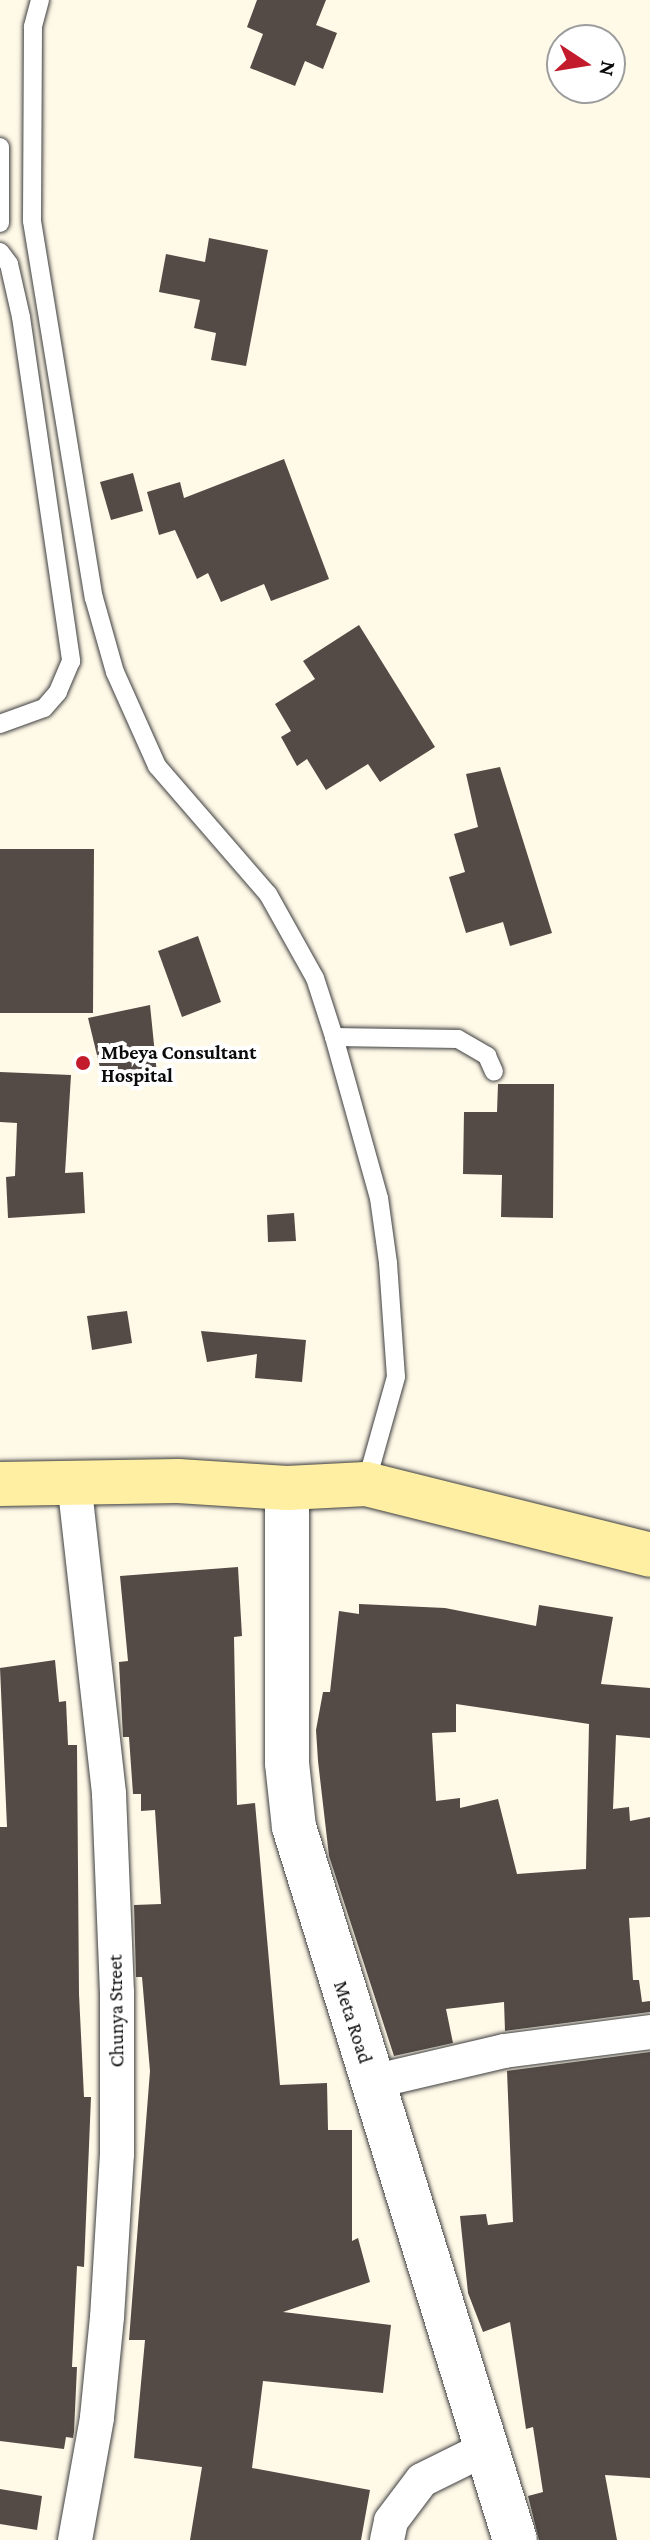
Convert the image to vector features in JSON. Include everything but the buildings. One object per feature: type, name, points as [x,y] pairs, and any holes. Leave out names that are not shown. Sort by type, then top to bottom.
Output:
[{"type":"main road","points":[[0,1484],[74,1481],[287,1488],[366,1484],[650,1555]]},
{"type":"street","name":"Chunya Street","points":[[74,1481],[109,1794],[117,1992],[117,2154],[107,2317],[97,2418],[75,2540]]},
{"type":"street","name":"Meta Road","points":[[287,1488],[287,1763],[294,1827],[515,2540]]},
{"type":"street","points":[[372,2082],[504,2051],[650,2032]]},
{"type":"street","points":[[387,2540],[391,2521],[422,2480],[485,2449]]},
{"type":"lane","points":[[40,0],[33,42],[32,221],[102,628],[115,672],[157,766],[268,894],[315,978],[334,1037],[379,1198],[388,1263],[396,1377],[366,1484]]},
{"type":"lane","points":[[0,147],[0,223]]},
{"type":"lane","points":[[0,252],[9,264],[21,317],[71,661],[58,692],[44,708],[0,724]]},
{"type":"lane","points":[[334,1037],[458,1039],[487,1056],[494,1072]]},
{"type":"place","name":"Mbeya Consultant Hospital","points":[[83,1063]]}]
